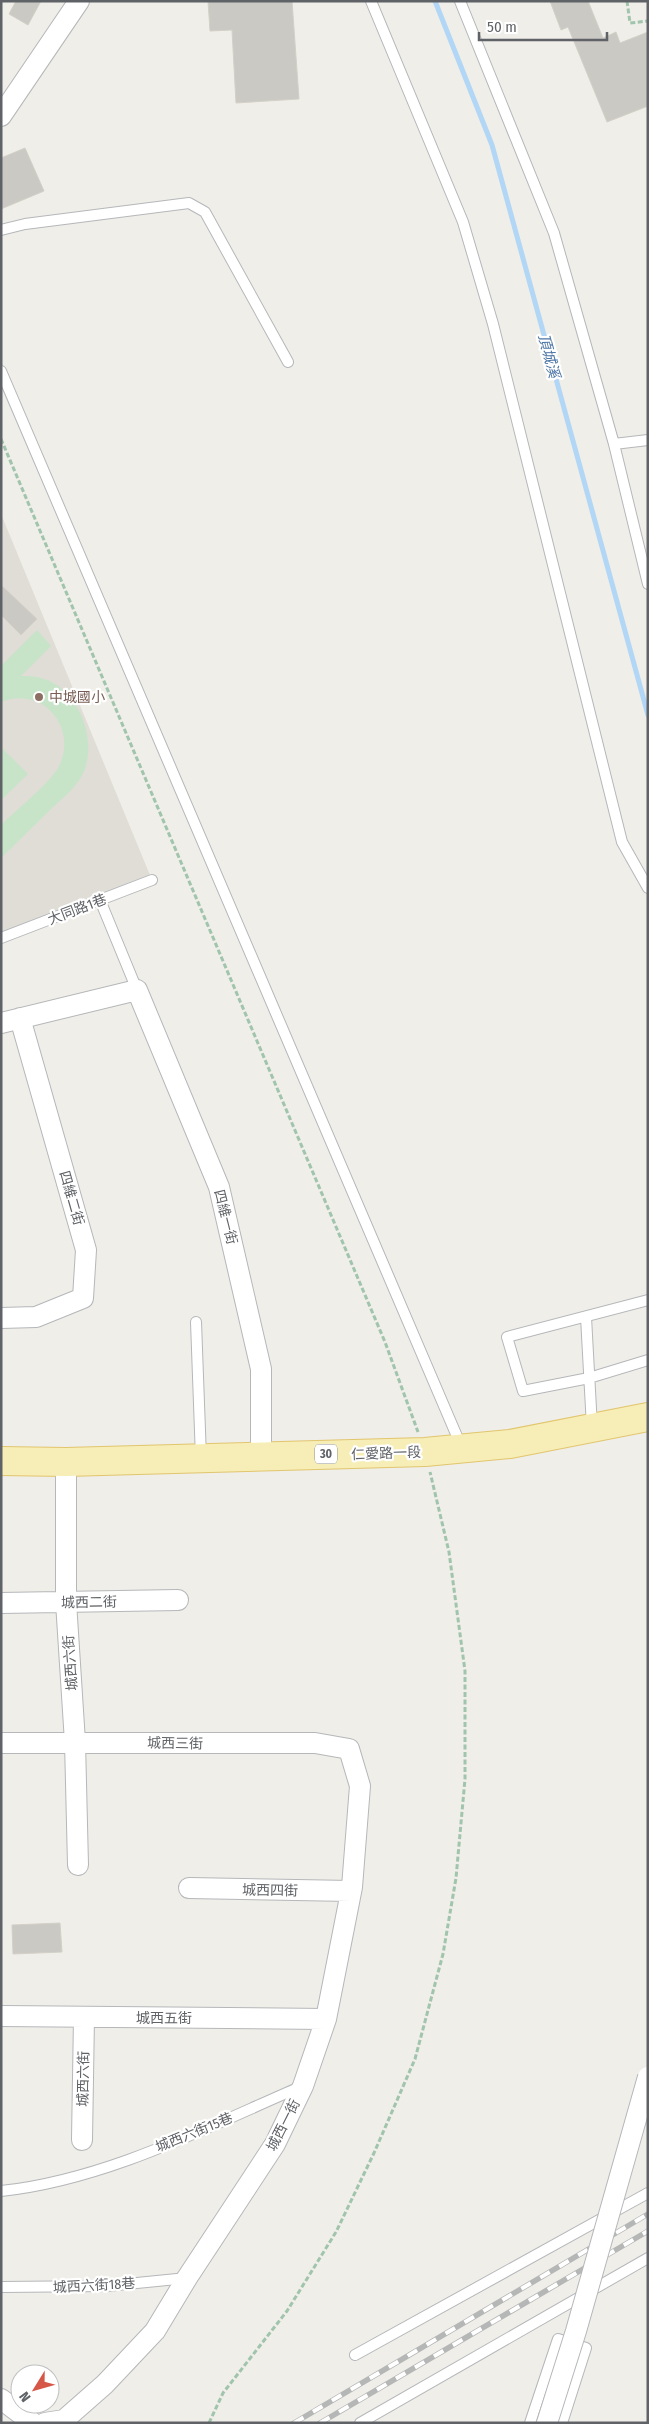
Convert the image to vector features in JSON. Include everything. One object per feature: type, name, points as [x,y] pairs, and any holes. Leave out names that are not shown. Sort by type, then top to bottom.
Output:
[{"type":"main road","name":"仁愛路一段","points":[[1,1461],[66,1462],[425,1452],[510,1444],[648,1416]]},
{"type":"street","points":[[1,116],[79,1]]},
{"type":"street","points":[[11,1020],[137,990]]},
{"type":"street","name":"四維一街","points":[[137,990],[219,1187],[261,1369],[261,1456]]},
{"type":"street","name":"四維二街","points":[[1,1318],[36,1317],[83,1298],[86,1250],[11,1020]]},
{"type":"street","name":"城西六街","points":[[66,1462],[66,1602],[75,1742],[78,1865]]},
{"type":"street","name":"城西二街","points":[[1,1603],[178,1600]]},
{"type":"street","name":"城西三街","points":[[1,1743],[315,1743],[349,1749]]},
{"type":"street","name":"城西一街","points":[[45,2423],[64,2420],[106,2384],[155,2331],[187,2278],[275,2144],[304,2086],[326,2019],[351,1892],[360,1786],[349,1749]]},
{"type":"street","name":"城西四街","points":[[188,1888],[351,1892]]},
{"type":"street","name":"城西五街","points":[[1,2016],[326,2019]]},
{"type":"street","name":"城西六街","points":[[82,2140],[84,2017]]},
{"type":"street","points":[[547,2423],[579,2321],[648,2077]]},
{"type":"street","points":[[1,2399],[33,2423]]},
{"type":"lane","points":[[371,1],[463,222],[493,324],[622,842],[648,888]]},
{"type":"lane","points":[[460,1],[554,232],[614,444],[648,584]]},
{"type":"lane","points":[[1,230],[25,224],[189,203],[205,212],[288,362]]},
{"type":"lane","points":[[1,371],[462,1448]]},
{"type":"lane","points":[[614,444],[648,440]]},
{"type":"lane","name":"大同路1巷","points":[[1,938],[152,880]]},
{"type":"lane","name":"四維一街","points":[[100,900],[137,990]]},
{"type":"lane","points":[[648,1300],[507,1338],[523,1391],[589,1378],[648,1360]]},
{"type":"lane","points":[[586,1317],[592,1428]]},
{"type":"lane","points":[[196,1322],[201,1459]]},
{"type":"lane","name":"城西六街15巷","points":[[1,2191],[22,2189],[84,2174],[190,2134],[304,2086]]},
{"type":"lane","points":[[355,2355],[648,2193]]},
{"type":"lane","points":[[360,2423],[648,2258]]},
{"type":"lane","name":"城西六街18巷","points":[[1,2288],[107,2286],[187,2278]]},
{"type":"lane","points":[[530,2423],[558,2340],[586,2348],[562,2423]]},
{"type":"path","points":[[627,1],[630,23],[648,21]]},
{"type":"shaded area","name":"中城國小","points":[[1,514],[152,880],[1,936]]},
{"type":"green space","points":[[37,630],[51,646],[21,676],[38,677],[52,682],[70,697],[80,712],[86,730],[88,740],[87,759],[81,777],[72,789],[1,858],[1,825],[34,795],[56,771],[64,749],[64,736],[59,723],[52,712],[42,704],[29,699],[16,698],[1,702],[1,666]]},
{"type":"green space","points":[[1,747],[28,774],[1,800]]},
{"type":"building","points":[[16,1],[41,1],[28,25],[9,14]]},
{"type":"building","points":[[208,1],[292,1],[299,99],[236,103],[232,30],[210,31]]},
{"type":"building","points":[[550,1],[588,1],[603,38],[616,32],[620,43],[648,32],[648,106],[607,122],[568,27],[561,30]]},
{"type":"building","points":[[25,148],[44,191],[1,209],[1,158]]},
{"type":"building","points":[[1,585],[37,619],[21,635],[1,615]]},
{"type":"building","points":[[60,1923],[62,1952],[13,1954],[12,1925]]},
{"type":"waterway","name":"頂城溪","points":[[435,1],[492,145],[648,715]]},
{"type":"railway","points":[[294,2423],[648,2214]]},
{"type":"railway","points":[[320,2423],[648,2231]]},
{"type":"place","name":"中城國小","points":[[39,697]]}]
